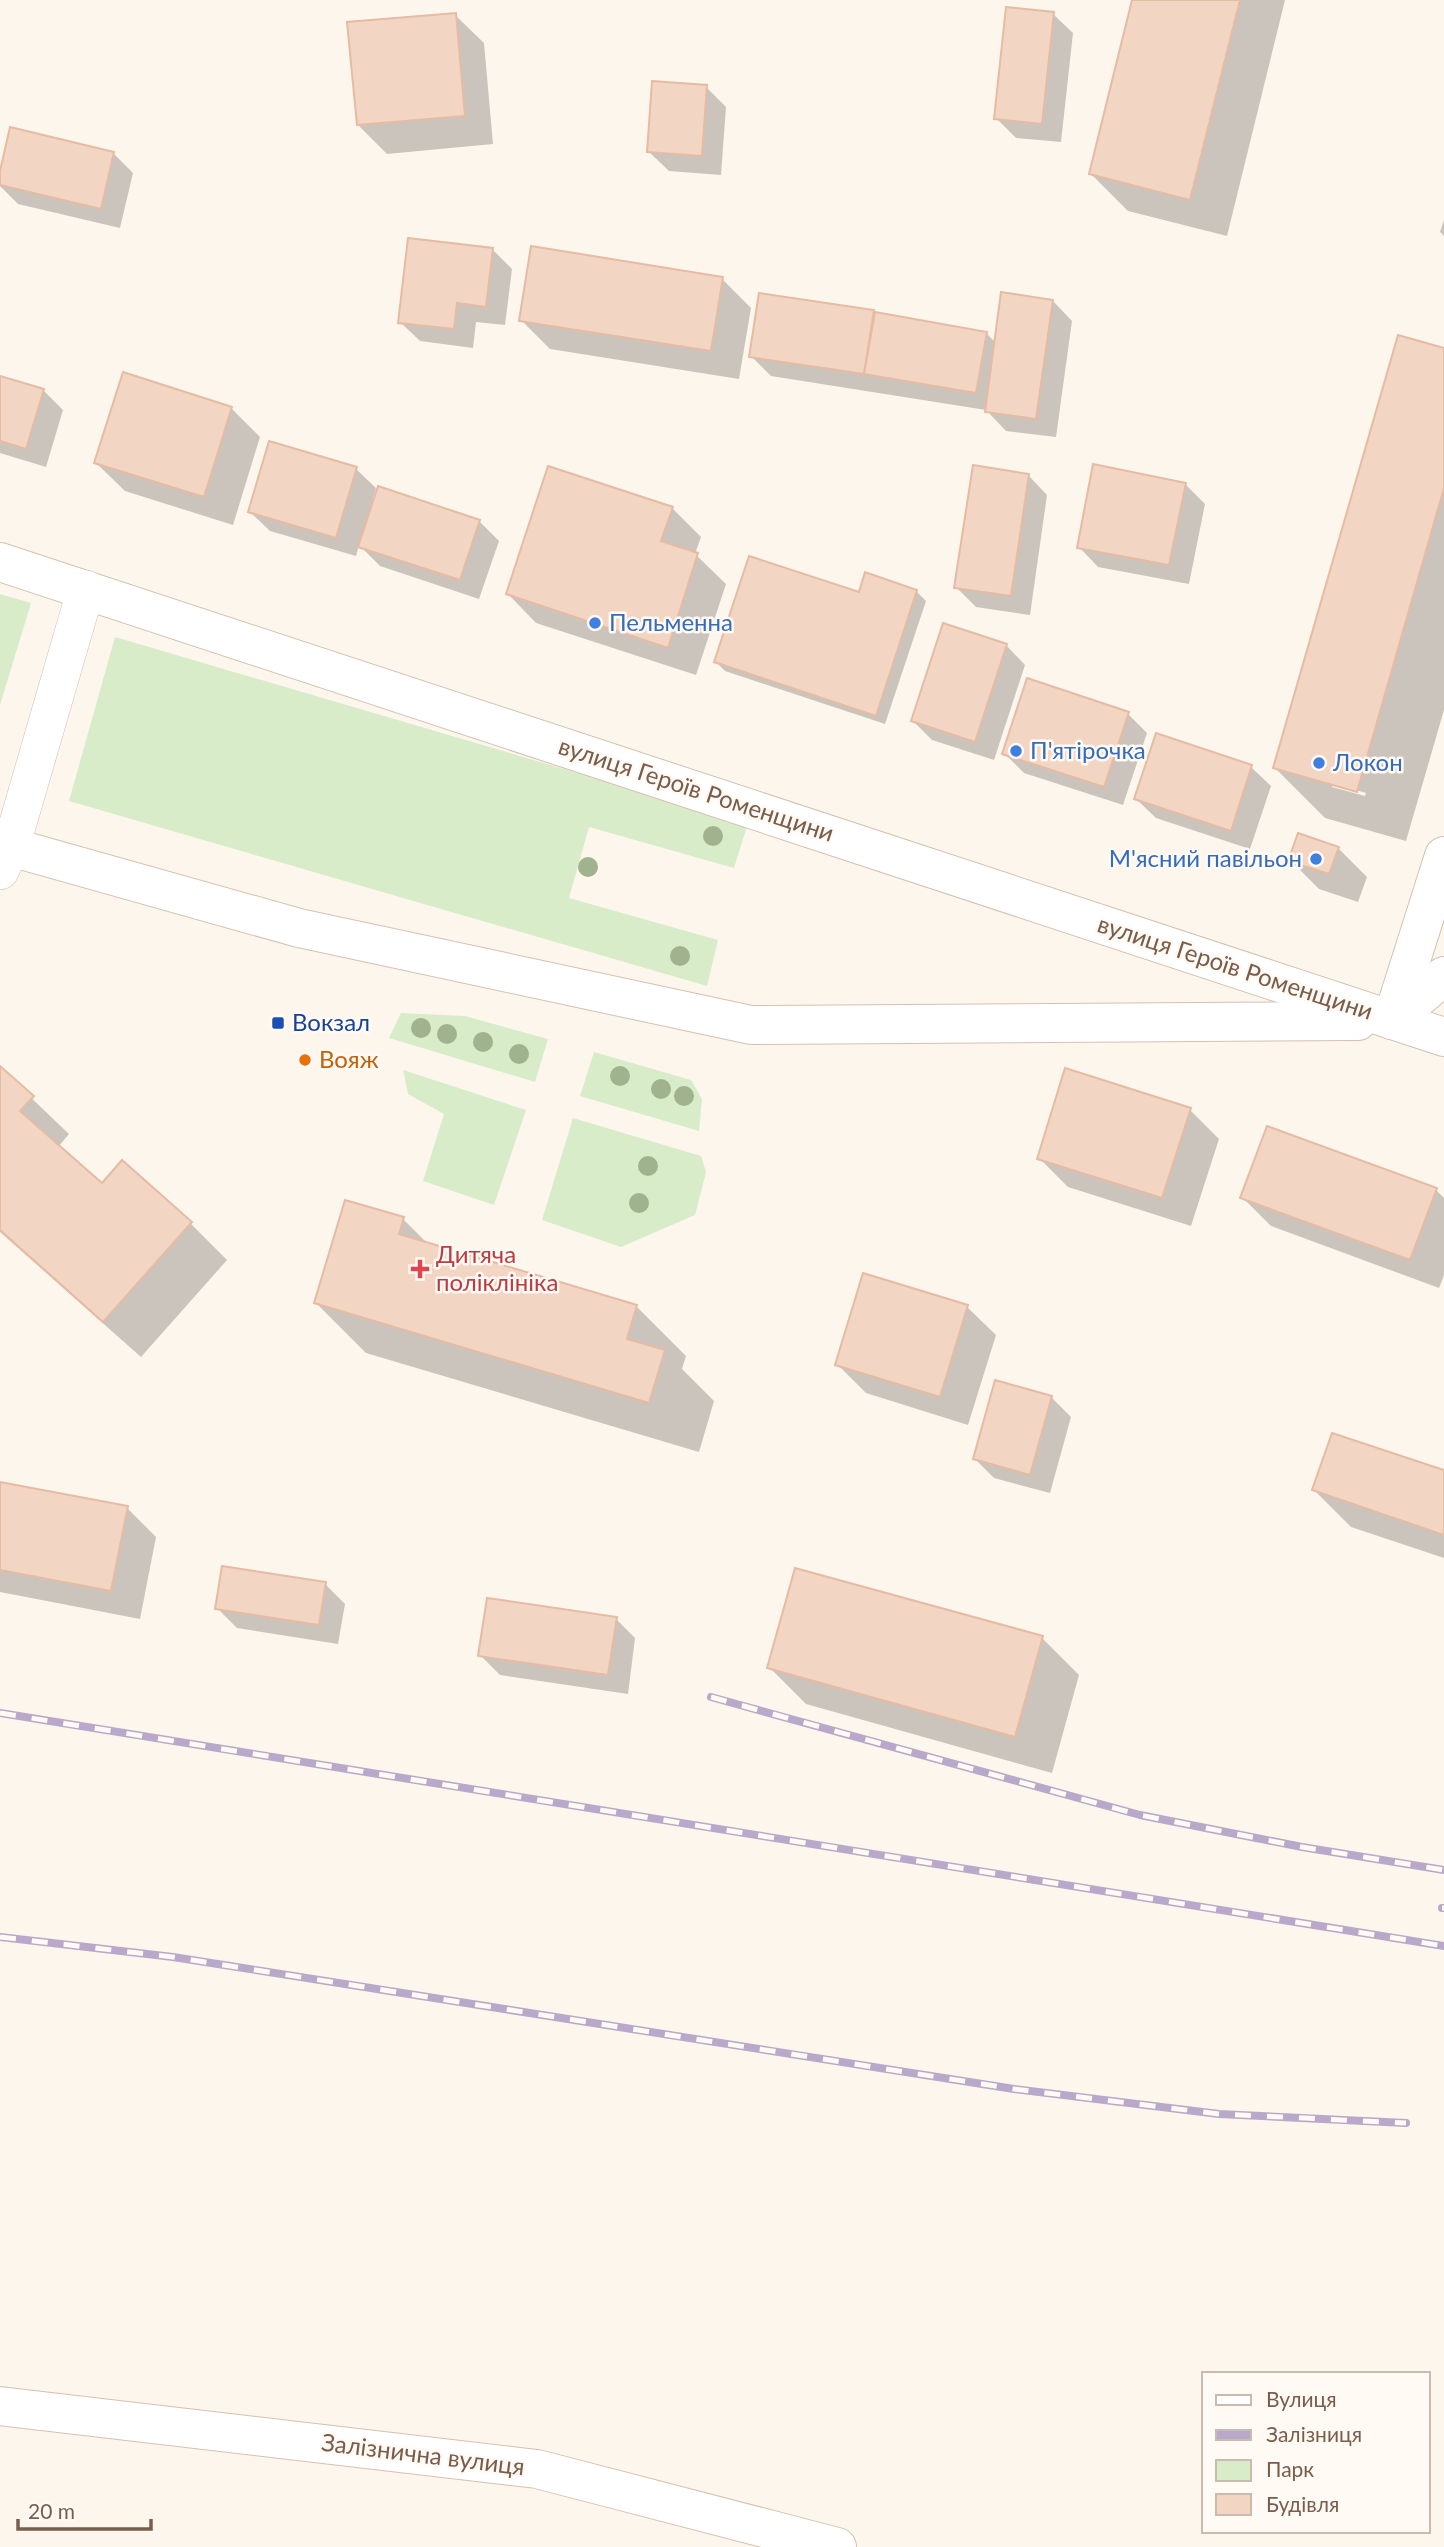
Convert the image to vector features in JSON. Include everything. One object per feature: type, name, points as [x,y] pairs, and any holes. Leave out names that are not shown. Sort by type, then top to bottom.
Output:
[{"type":"street","name":"вулиця Героїв Роменщини","points":[[0,562],[1444,1037]]},
{"type":"street","points":[[4,854],[86,589]]},
{"type":"street","name":"вулиця Героїв Роменщини","points":[[4,854],[299,928],[751,1025],[1392,1020]]},
{"type":"street","points":[[1392,1020],[1444,856]]},
{"type":"street","points":[[1392,1020],[1444,976]]},
{"type":"street","name":"Залізнична вулиця","points":[[0,2406],[537,2469],[837,2547]]},
{"type":"green space","points":[[0,594],[31,603],[0,705]]},
{"type":"green space","points":[[115,637],[748,823],[734,868],[589,827],[569,898],[718,940],[707,986],[69,801]]},
{"type":"green space","points":[[401,1013],[465,1016],[548,1039],[535,1082],[389,1038]]},
{"type":"green space","points":[[594,1052],[691,1080],[702,1099],[699,1131],[580,1096]]},
{"type":"green space","points":[[403,1070],[526,1110],[494,1205],[423,1181],[444,1114],[408,1094]]},
{"type":"green space","points":[[573,1118],[701,1156],[706,1172],[695,1215],[621,1247],[542,1220]]},
{"type":"building","points":[[1132,0],[1240,0],[1190,200],[1089,174]]},
{"type":"building","points":[[1006,7],[1054,12],[1042,124],[994,119]]},
{"type":"building","points":[[456,13],[465,116],[357,125],[347,22]]},
{"type":"building","points":[[652,81],[707,85],[702,156],[647,152]]},
{"type":"building","points":[[10,127],[114,152],[101,209],[0,185],[0,171]]},
{"type":"building","points":[[408,238],[493,248],[486,307],[457,303],[454,329],[398,323]]},
{"type":"building","points":[[531,246],[723,277],[711,351],[519,321]]},
{"type":"building","points":[[1001,292],[1053,300],[1036,419],[985,412]]},
{"type":"building","points":[[759,293],[874,310],[864,374],[749,357]]},
{"type":"building","points":[[875,312],[987,332],[976,393],[864,374]]},
{"type":"building","points":[[1398,335],[1444,348],[1444,488],[1357,792],[1273,768]]},
{"type":"building","points":[[123,372],[232,407],[204,497],[94,463]]},
{"type":"building","points":[[0,376],[44,389],[26,449],[0,441]]},
{"type":"building","points":[[269,441],[357,467],[336,538],[248,512]]},
{"type":"building","points":[[1093,464],[1186,483],[1169,565],[1077,548]]},
{"type":"building","points":[[973,465],[1029,474],[1011,596],[954,588]]},
{"type":"building","points":[[548,466],[673,507],[661,541],[698,553],[668,648],[506,594]]},
{"type":"building","points":[[378,486],[480,520],[460,580],[358,547]]},
{"type":"building","points":[[749,556],[859,592],[865,572],[917,590],[876,716],[714,662]]},
{"type":"building","points":[[943,623],[1007,644],[975,742],[911,721]]},
{"type":"building","points":[[1027,678],[1129,712],[1104,787],[1002,754]]},
{"type":"building","points":[[1156,733],[1252,765],[1231,831],[1134,799]]},
{"type":"building","points":[[1298,833],[1339,847],[1329,874],[1288,861]]},
{"type":"building","points":[[0,1066],[34,1096],[20,1111],[102,1183],[122,1160],[192,1222],[103,1322],[0,1230]]},
{"type":"building","points":[[1065,1068],[1191,1108],[1162,1198],[1037,1159]]},
{"type":"building","points":[[1267,1126],[1437,1188],[1410,1260],[1240,1198]]},
{"type":"building","name":"Дитяча поліклініка","points":[[345,1200],[404,1217],[399,1234],[637,1305],[627,1339],[665,1350],[649,1403],[314,1303]]},
{"type":"building","points":[[863,1273],[968,1305],[940,1397],[835,1365]]},
{"type":"building","points":[[995,1380],[1052,1396],[1030,1475],[973,1459]]},
{"type":"building","points":[[1332,1433],[1444,1470],[1444,1535],[1312,1490]]},
{"type":"building","points":[[0,1482],[128,1506],[111,1591],[0,1570]]},
{"type":"building","points":[[222,1566],[326,1582],[319,1625],[215,1609]]},
{"type":"building","points":[[795,1568],[1043,1636],[1015,1737],[767,1668]]},
{"type":"building","points":[[487,1598],[617,1617],[608,1675],[478,1656]]},
{"type":"railway","points":[[711,1697],[1140,1815],[1302,1847],[1444,1870]]},
{"type":"railway","points":[[0,1713],[1444,1946]]},
{"type":"railway","points":[[0,1937],[173,1957],[1014,2089],[1219,2114],[1406,2123]]},
{"type":"place","name":"Пельменна","points":[[595,623]]},
{"type":"place","name":"П'ятірочка","points":[[1016,751]]},
{"type":"place","name":"Локон","points":[[1319,763]]},
{"type":"place","name":"М'ясний павільон","points":[[1316,859]]},
{"type":"place","name":"Вокзал","points":[[278,1023]]},
{"type":"place","name":"Вояж","points":[[305,1060]]},
{"type":"place","name":"Дитяча поліклініка","points":[[420,1269]]}]
